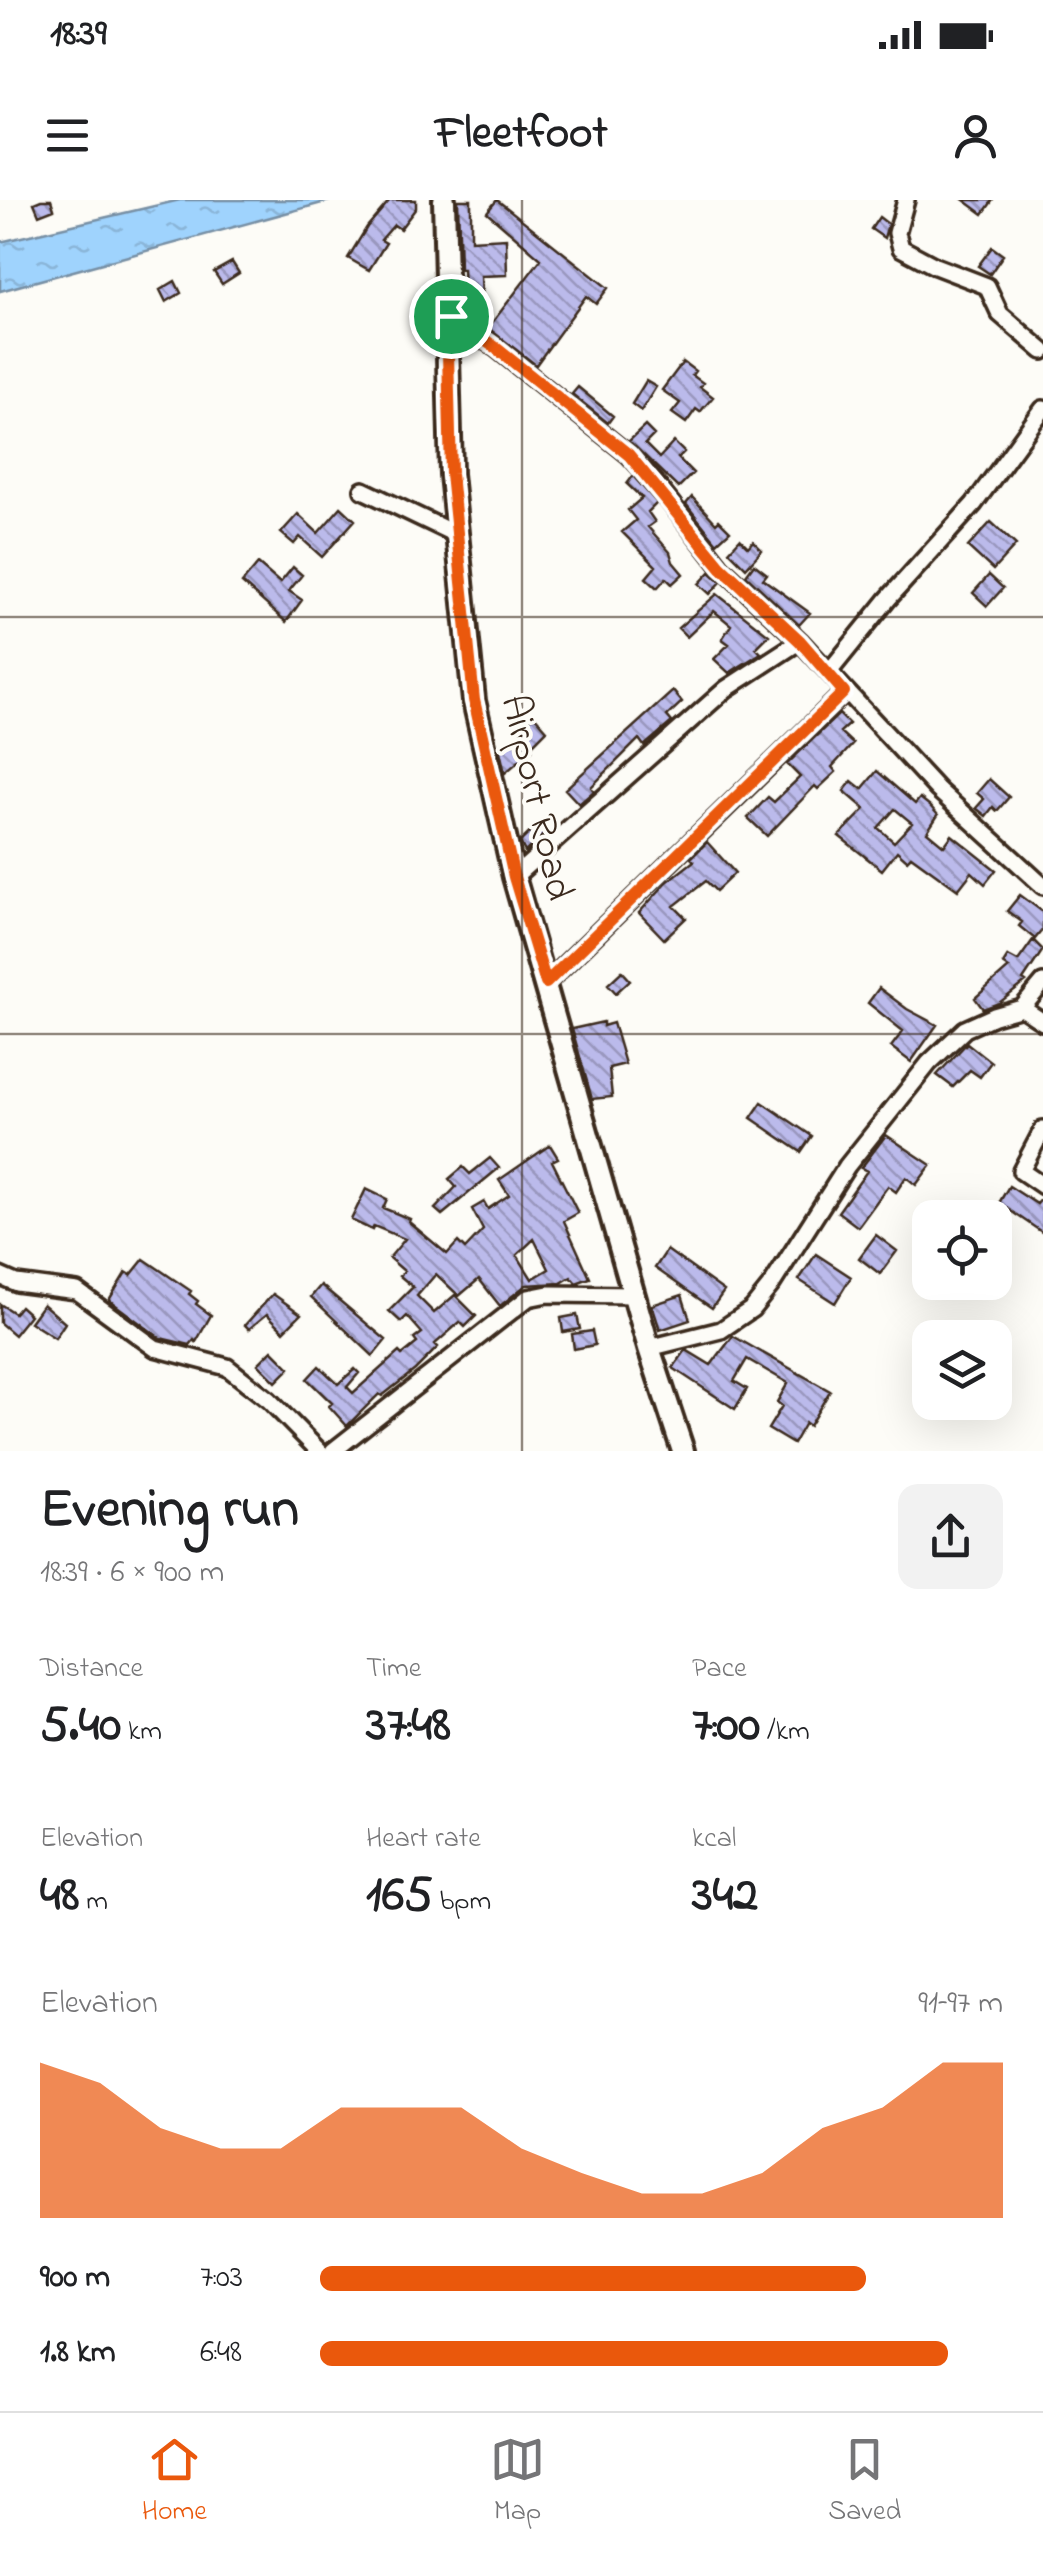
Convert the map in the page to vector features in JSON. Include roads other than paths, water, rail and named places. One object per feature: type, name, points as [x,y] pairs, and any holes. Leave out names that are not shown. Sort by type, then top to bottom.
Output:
[{"type":"main road","name":"Airport Road","points":[[444,200],[451,474],[474,700],[514,877],[649,1348],[683,1451]]},
{"type":"street","points":[[906,200],[897,233],[901,248],[987,286],[1000,314],[1043,351]]},
{"type":"street","points":[[447,313],[629,455],[721,567],[800,641],[938,790],[1043,886]]},
{"type":"street","points":[[829,672],[888,598],[974,504],[1043,409]]},
{"type":"street","points":[[363,490],[457,535]]},
{"type":"street","points":[[514,877],[726,689],[800,641]]},
{"type":"street","points":[[546,983],[844,692]]},
{"type":"street","points":[[649,1348],[721,1330],[742,1318],[772,1284],[847,1166],[928,1063],[966,1029],[994,1016],[1034,1016],[1043,983]]},
{"type":"street","points":[[1043,1129],[1021,1171],[1043,1186]]},
{"type":"street","points":[[0,1276],[16,1283],[77,1292],[155,1348],[228,1367],[270,1400],[319,1451]]},
{"type":"street","points":[[333,1451],[528,1298],[548,1294],[634,1295]]},
{"type":"water","points":[[180,200],[333,200],[0,291],[0,242]]}]
